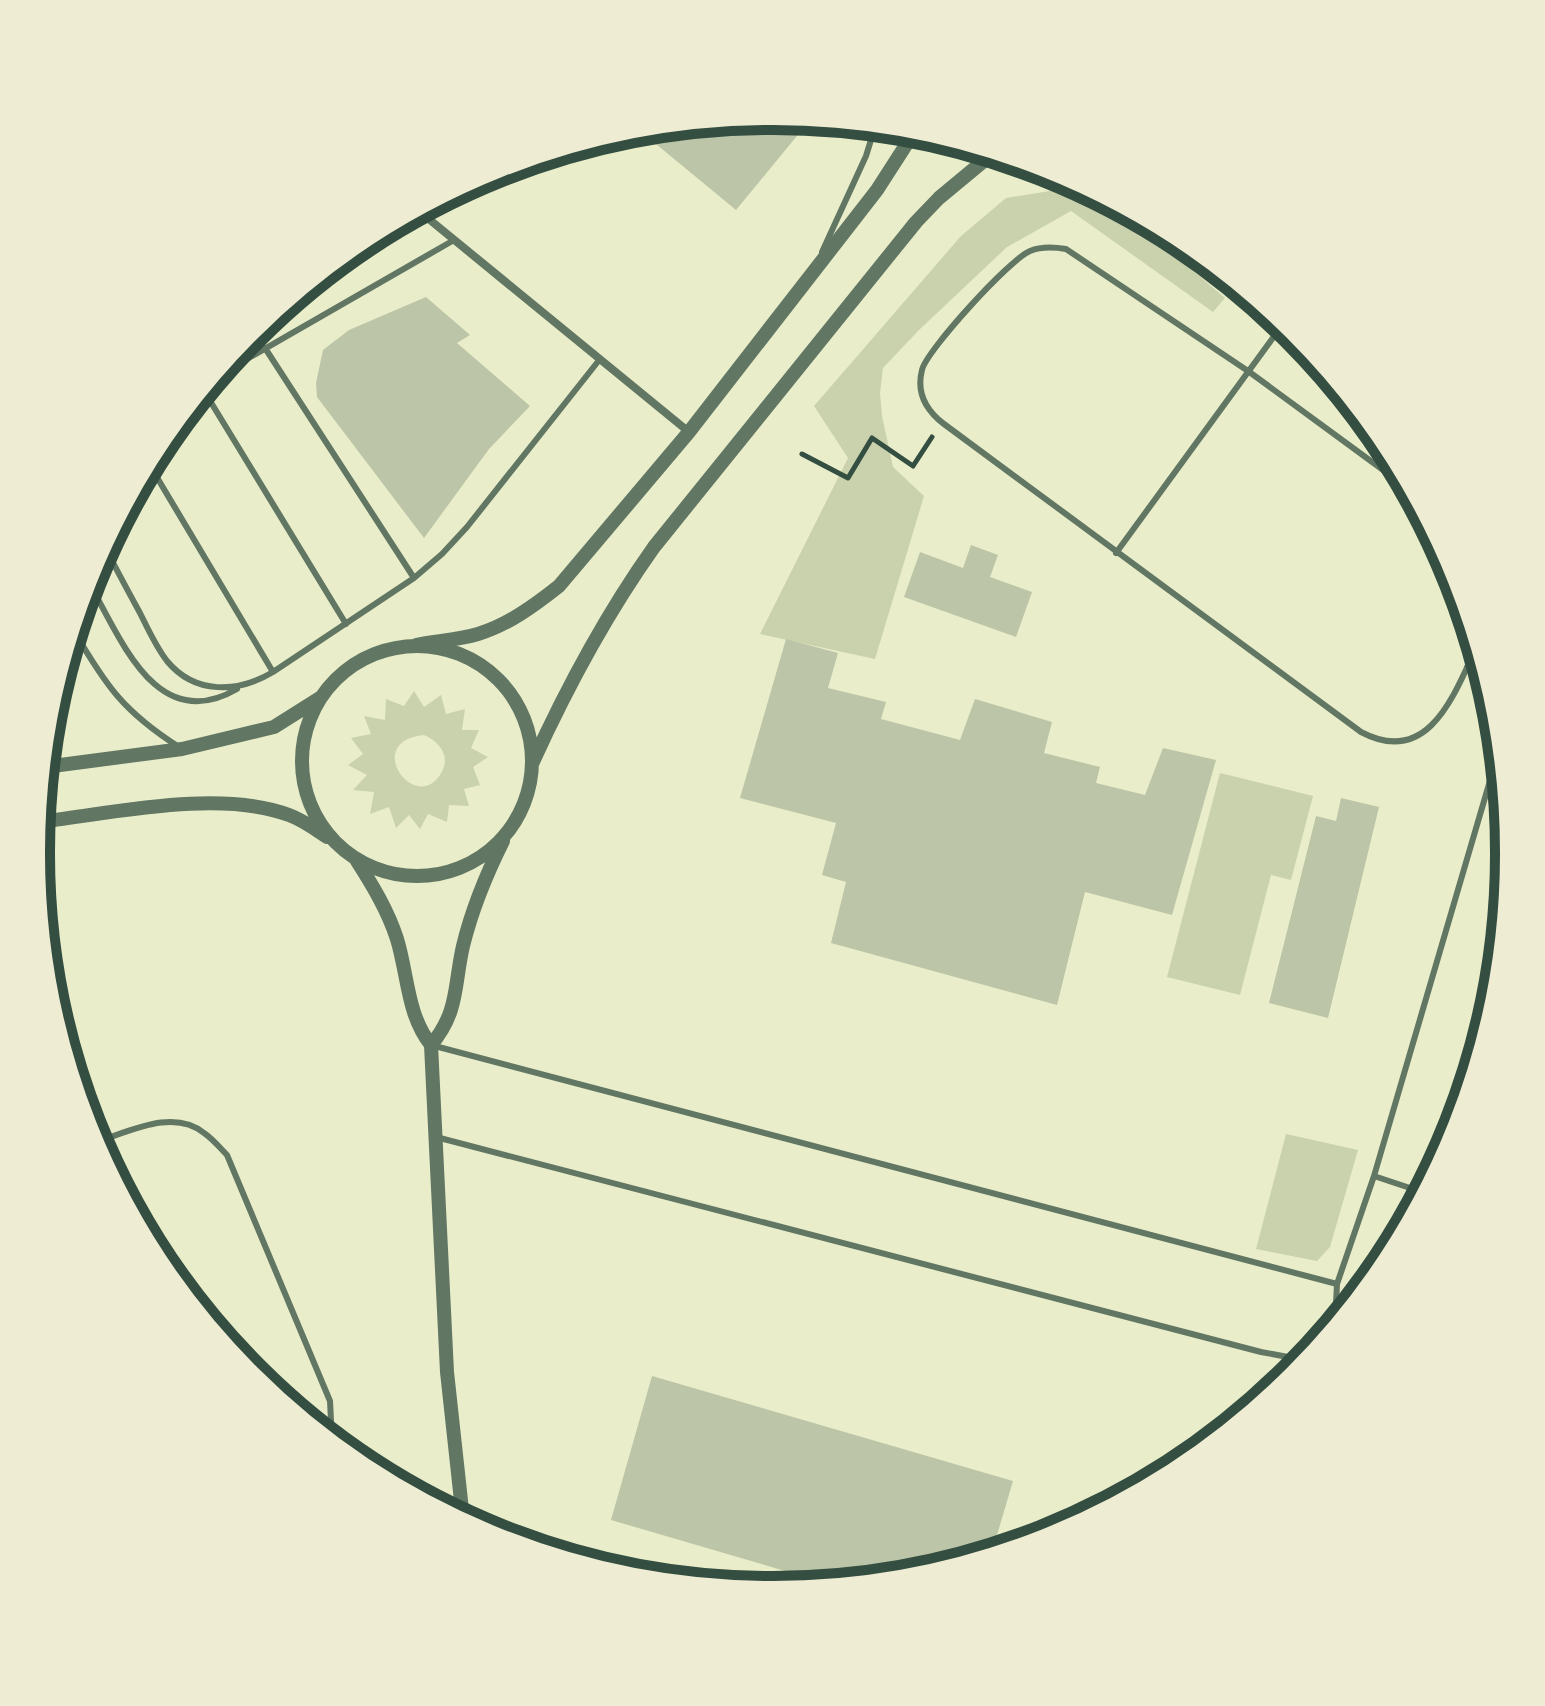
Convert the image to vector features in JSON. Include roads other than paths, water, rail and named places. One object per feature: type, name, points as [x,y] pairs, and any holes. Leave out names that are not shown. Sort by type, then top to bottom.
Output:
[{"type":"street","points":[[56,763],[182,749],[274,727],[320,697],[346,669],[378,651],[478,634],[540,601],[559,586],[689,432],[877,190],[907,143]]},
{"type":"street","points":[[431,1045],[441,1033],[454,1006],[463,948],[474,908],[506,834],[525,801],[532,764],[562,698],[617,598],[654,547],[916,222],[982,162]]},
{"type":"street","points":[[428,218],[689,432]]},
{"type":"street","points":[[416,645],[453,650],[486,667],[512,694],[528,727],[532,764]]},
{"type":"street","points":[[320,697],[307,725],[301,756],[304,787],[315,816],[333,841]]},
{"type":"street","points":[[51,821],[199,803],[245,806],[289,815],[333,841],[357,860],[387,873],[420,876],[452,871],[482,856],[506,834]]},
{"type":"street","points":[[357,860],[387,913],[397,941],[415,1019],[431,1045],[447,1372],[461,1505]]},
{"type":"lane","points":[[812,275],[872,138]]},
{"type":"lane","points":[[246,359],[454,240]]},
{"type":"lane","points":[[1385,472],[1248,371],[1066,249],[1041,247],[1017,258],[925,360],[920,384],[922,396],[934,416],[1116,553],[1376,741],[1410,741],[1425,733],[1437,721],[1469,663]]},
{"type":"lane","points":[[1116,553],[1275,335]]},
{"type":"lane","points":[[265,348],[414,578]]},
{"type":"lane","points":[[97,597],[142,673],[161,691],[173,697],[199,702],[213,700],[273,672],[414,578],[467,527],[600,359]]},
{"type":"lane","points":[[210,400],[346,624]]},
{"type":"lane","points":[[157,477],[273,672]]},
{"type":"lane","points":[[112,561],[159,649],[176,670],[199,684],[226,689],[239,687]]},
{"type":"lane","points":[[82,643],[120,703],[153,731],[182,749]]},
{"type":"lane","points":[[1467,667],[1471,670]]},
{"type":"lane","points":[[1336,1305],[1337,1284],[1374,1176],[1491,778]]},
{"type":"lane","points":[[431,1045],[1337,1284]]},
{"type":"lane","points":[[109,1138],[176,1120],[202,1131],[227,1155],[330,1401],[331,1425]]},
{"type":"lane","points":[[436,1137],[1289,1357]]},
{"type":"lane","points":[[1374,1176],[1412,1189]]}]
